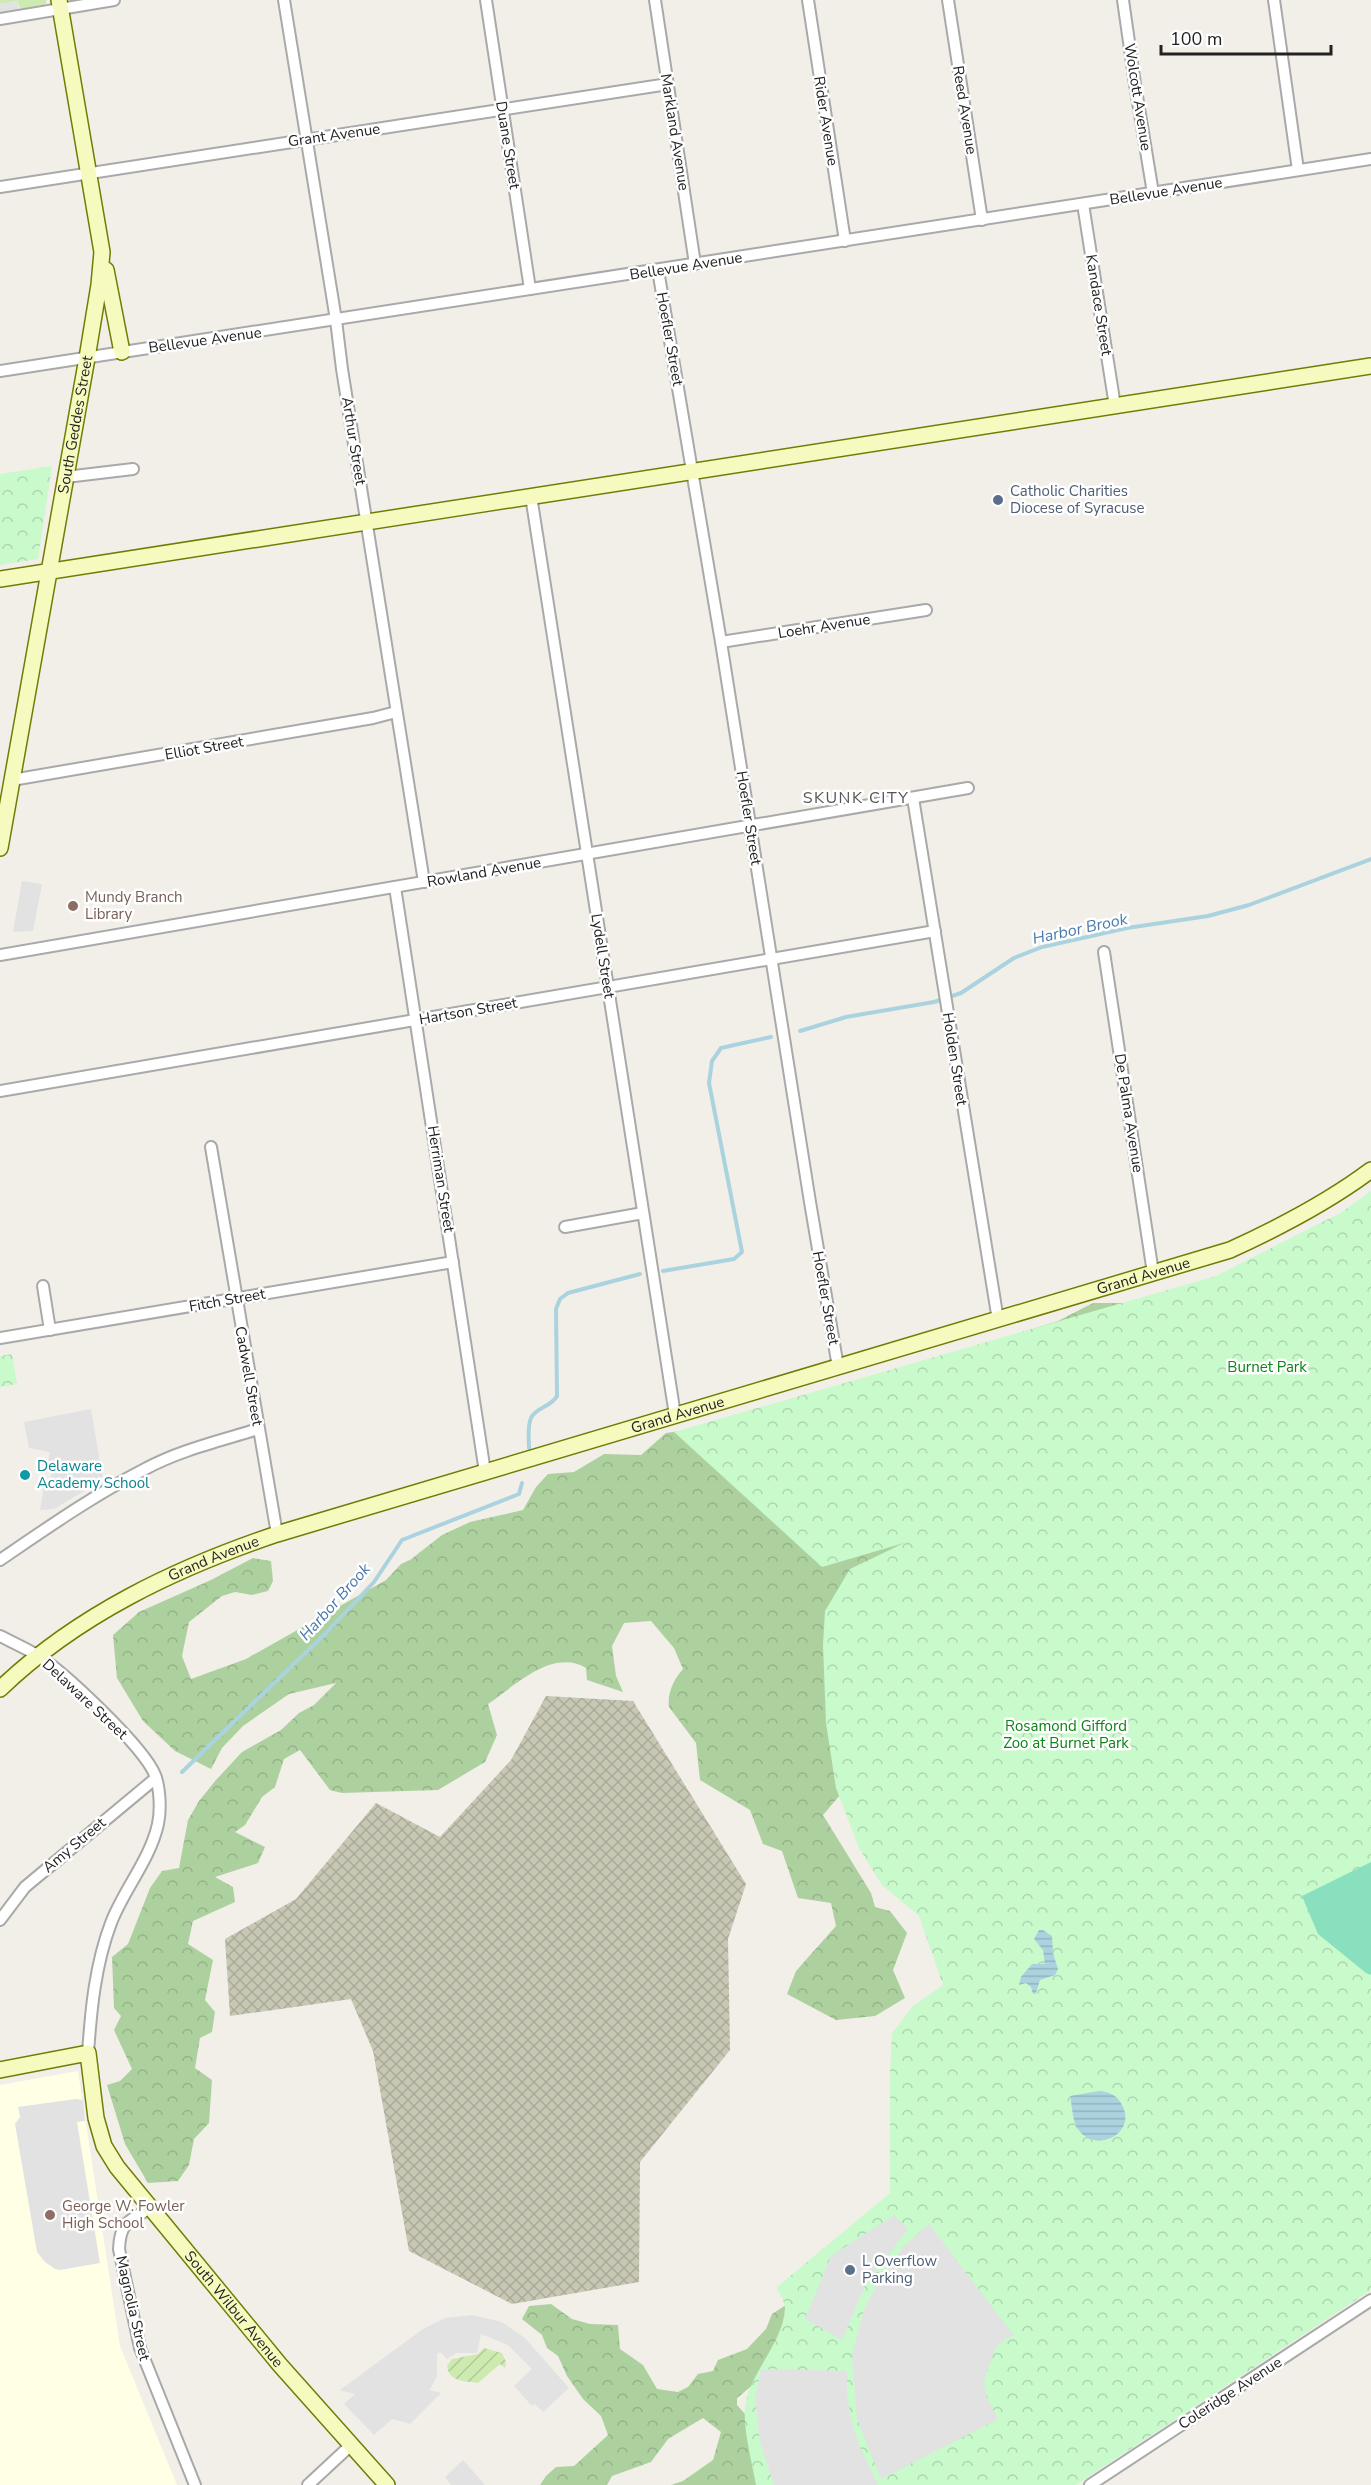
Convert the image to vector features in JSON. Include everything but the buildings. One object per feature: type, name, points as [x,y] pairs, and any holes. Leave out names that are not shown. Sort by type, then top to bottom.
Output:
[{"type":"main road","name":"South Geddes Street","points":[[0,848],[4,806],[12,780],[66,477],[99,285],[102,252],[60,5]]},
{"type":"main road","points":[[102,252],[122,352]]},
{"type":"main road","points":[[0,579],[1371,366]]},
{"type":"main road","name":"Grand Avenue","points":[[0,1689],[37,1655],[119,1602],[155,1582],[220,1553],[277,1534],[1230,1250],[1253,1240],[1355,1182],[1371,1170]]},
{"type":"main road","points":[[0,2070],[88,2054]]},
{"type":"main road","name":"South Wilbur Avenue","points":[[88,2054],[96,2118],[104,2146],[117,2167],[280,2365],[387,2485]]},
{"type":"street","points":[[0,19],[60,5],[114,0]]},
{"type":"street","name":"Arthur Street","points":[[284,0],[424,882]]},
{"type":"street","name":"Duane Street","points":[[486,0],[530,289]]},
{"type":"street","name":"Markland Avenue","points":[[655,0],[695,264]]},
{"type":"street","name":"Rider Avenue","points":[[808,0],[845,241]]},
{"type":"street","name":"Reed Avenue","points":[[948,0],[982,220]]},
{"type":"street","name":"Wolcott Avenue","points":[[1123,0],[1153,193]]},
{"type":"street","points":[[1274,0],[1298,170]]},
{"type":"street","name":"Grant Avenue","points":[[0,187],[668,84]]},
{"type":"street","name":"Bellevue Avenue","points":[[0,371],[1371,159]]},
{"type":"street","name":"Kandace Street","points":[[1083,204],[1115,406]]},
{"type":"street","name":"Hoefler Street","points":[[658,270],[721,642],[838,1367]]},
{"type":"street","points":[[66,477],[133,469]]},
{"type":"street","name":"Lydell Street","points":[[531,496],[675,1415]]},
{"type":"street","name":"Loehr Avenue","points":[[721,642],[926,610]]},
{"type":"street","name":"Elliot Street","points":[[12,780],[396,712]]},
{"type":"street","name":"Rowland Avenue","points":[[0,955],[968,788]]},
{"type":"street","name":"Holden Street","points":[[913,798],[998,1320]]},
{"type":"street","name":"Herriman Street","points":[[395,887],[485,1472]]},
{"type":"street","name":"Hartson Street","points":[[0,1091],[935,931]]},
{"type":"street","name":"De Palma Avenue","points":[[1104,952],[1154,1273]]},
{"type":"street","name":"Cadwell Street","points":[[211,1147],[235,1299],[277,1534]]},
{"type":"street","points":[[565,1227],[643,1213]]},
{"type":"street","name":"Fitch Street","points":[[0,1338],[453,1262]]},
{"type":"street","points":[[43,1286],[50,1330]]},
{"type":"street","points":[[0,1560],[64,1517],[144,1469],[195,1448],[258,1429]]},
{"type":"street","name":"Delaware Street","points":[[0,1636],[37,1655],[107,1716],[143,1755],[156,1778]]},
{"type":"street","name":"Amy Street","points":[[0,1920],[25,1887],[156,1778]]},
{"type":"street","name":"South Wilbur Avenue","points":[[88,2054],[91,2008],[102,1952],[111,1922],[150,1850],[158,1824],[160,1812],[156,1778]]},
{"type":"street","name":"Magnolia Street","points":[[150,2208],[126,2223],[120,2233],[119,2249],[140,2348],[195,2485]]},
{"type":"street","name":"Coleridge Avenue","points":[[1089,2485],[1371,2300]]},
{"type":"street","points":[[308,2485],[351,2445]]},
{"type":"shaded area","points":[[17,1],[19,10],[0,13],[0,4]]},
{"type":"shaded area","points":[[22,881],[42,884],[33,931],[13,932]]},
{"type":"shaded area","points":[[91,1409],[103,1480],[54,1509],[40,1510],[45,1481],[50,1481],[52,1469],[47,1468],[50,1452],[29,1448],[24,1422]]},
{"type":"shaded area","points":[[546,1696],[633,1701],[746,1884],[728,1939],[730,2050],[640,2162],[639,2282],[512,2304],[409,2251],[373,2051],[351,1999],[230,2016],[225,1939],[296,1899],[376,1803],[440,1837],[511,1760]]},
{"type":"shaded area","name":"George W. Fowler High School","points":[[78,2071],[120,2346],[177,2485],[0,2485],[0,2085]]},
{"type":"shaded area","points":[[83,2100],[85,2121],[77,2122],[100,2263],[60,2270],[45,2262],[37,2252],[15,2124],[20,2117],[18,2107]]},
{"type":"shaded area","name":"L Overflow Parking","points":[[894,2215],[908,2229],[865,2285],[842,2340],[805,2319],[831,2256]]},
{"type":"shaded area","points":[[929,2224],[1014,2336],[1005,2339],[996,2347],[984,2383],[987,2398],[998,2419],[881,2479],[857,2419],[852,2355],[864,2310],[880,2278],[903,2247]]},
{"type":"shaded area","points":[[472,2315],[502,2322],[525,2338],[569,2388],[543,2412],[535,2404],[532,2406],[514,2386],[532,2369],[508,2345],[481,2334],[477,2353],[456,2353],[447,2359],[440,2352],[437,2354],[437,2376],[430,2390],[441,2393],[410,2424],[392,2419],[374,2435],[344,2404],[355,2394],[340,2390],[423,2329],[445,2318]]},
{"type":"shaded area","points":[[761,2369],[847,2371],[847,2396],[852,2423],[859,2445],[878,2485],[774,2485],[760,2442],[755,2399]]},
{"type":"shaded area","points":[[463,2460],[485,2485],[451,2485],[445,2477]]},
{"type":"green space","points":[[0,0],[46,0],[46,4],[20,9],[17,1],[0,4]]},
{"type":"green space","points":[[52,466],[38,559],[0,565],[0,474]]},
{"type":"green space","name":"Rosamond Gifford Zoo at Burnet Park","points":[[1371,1191],[1371,2290],[1076,2485],[756,2485],[747,2436],[745,2407],[753,2382],[783,2321],[785,2306],[777,2287],[890,2193],[892,2033],[913,2006],[943,1985],[919,1916],[882,1885],[859,1848],[836,1788],[826,1723],[823,1645],[825,1611],[850,1569],[904,1543],[822,1567],[674,1432],[1216,1276],[1342,1212]]},
{"type":"green space","points":[[1093,1303],[1156,1303],[870,1760],[823,1815],[871,1893],[875,1907],[890,1911],[907,1933],[893,1970],[905,1998],[875,2016],[836,2020],[787,1994],[796,1971],[836,1926],[831,1903],[798,1898],[782,1851],[763,1844],[750,1810],[700,1780],[696,1743],[669,1707],[672,1686],[683,1669],[674,1648],[651,1621],[624,1623],[612,1646],[616,1676],[623,1692],[587,1680],[586,1668],[573,1663],[547,1666],[534,1672],[488,1704],[497,1735],[485,1762],[438,1790],[342,1793],[330,1790],[300,1750],[284,1759],[275,1787],[262,1797],[245,1825],[235,1832],[265,1847],[258,1863],[215,1877],[233,1887],[235,1902],[193,1921],[188,1944],[213,1960],[205,2000],[215,2012],[212,2032],[200,2038],[195,2068],[212,2080],[209,2123],[194,2139],[189,2165],[178,2181],[148,2183],[125,2144],[107,2085],[120,2081],[132,2069],[114,2030],[121,2016],[114,2008],[112,1957],[128,1944],[150,1888],[162,1871],[179,1868],[188,1820],[199,1801],[216,1780],[242,1752],[281,1730],[299,1713],[314,1705],[336,1683],[289,1694],[243,1726],[222,1748],[211,1769],[175,1751],[143,1721],[117,1678],[113,1635],[139,1612],[211,1580],[253,1558],[271,1561],[273,1581],[268,1591],[252,1595],[235,1592],[222,1596],[189,1622],[182,1656],[191,1679],[246,1659],[386,1580],[401,1564],[410,1560],[442,1535],[470,1522],[523,1510],[536,1487],[548,1474],[574,1472],[604,1454],[641,1455],[666,1433],[722,1425],[1058,1321]]},
{"type":"green space","points":[[12,1354],[17,1384],[0,1387],[0,1356]]},
{"type":"green space","points":[[1371,1862],[1371,1975],[1318,1934],[1302,1896]]},
{"type":"green space","points":[[792,2301],[776,2366],[737,2398],[737,2405],[746,2415],[768,2485],[671,2485],[683,2481],[713,2460],[721,2432],[703,2418],[668,2439],[651,2462],[612,2476],[607,2485],[540,2485],[556,2467],[574,2466],[608,2435],[601,2416],[583,2399],[567,2376],[558,2356],[547,2348],[542,2335],[522,2319],[529,2306],[551,2304],[572,2319],[590,2324],[618,2325],[620,2349],[643,2365],[657,2389],[678,2392],[688,2387],[698,2374],[713,2371],[718,2360],[747,2349],[766,2329],[772,2314]]},
{"type":"green space","points":[[484,2348],[502,2353],[506,2362],[505,2368],[500,2364],[478,2383],[458,2380],[448,2371],[447,2366],[452,2359],[478,2354]]},
{"type":"water","points":[[1039,1930],[1052,1936],[1053,1953],[1058,1969],[1055,1975],[1040,1980],[1036,1993],[1033,1994],[1031,1987],[1026,1983],[1019,1985],[1021,1977],[1032,1964],[1045,1964],[1043,1950],[1034,1939]]},
{"type":"water","points":[[1099,2091],[1115,2096],[1122,2105],[1125,2116],[1124,2126],[1118,2133],[1100,2140],[1090,2139],[1081,2133],[1074,2120],[1070,2096]]},
{"type":"waterway","name":"Harbor Brook","points":[[800,1031],[846,1017],[934,1002],[961,993],[1014,958],[1042,947],[1127,928],[1208,916],[1249,905],[1371,859]]},
{"type":"waterway","name":"Harbor Brook","points":[[663,1271],[734,1259],[742,1252],[709,1083],[712,1061],[721,1048],[771,1037]]},
{"type":"waterway","name":"Harbor Brook","points":[[529,1448],[531,1418],[557,1396],[556,1309],[560,1299],[568,1293],[640,1274]]},
{"type":"waterway","name":"Harbor Brook","points":[[182,1772],[326,1633],[374,1582],[402,1540],[519,1494],[522,1483]]},
{"type":"place","name":"Catholic Charities Diocese of Syracuse","points":[[998,500]]},
{"type":"place","name":"Mundy Branch Library","points":[[73,906]]},
{"type":"place","name":"Delaware Academy School","points":[[25,1475]]},
{"type":"place","name":"George W. Fowler High School","points":[[50,2215]]},
{"type":"place","name":"L Overflow Parking","points":[[850,2270]]},
{"type":"district","name":"SKUNK CITY","points":[[856,798]]},
{"type":"park label","name":"Burnet Park","points":[[1267,1367]]}]
